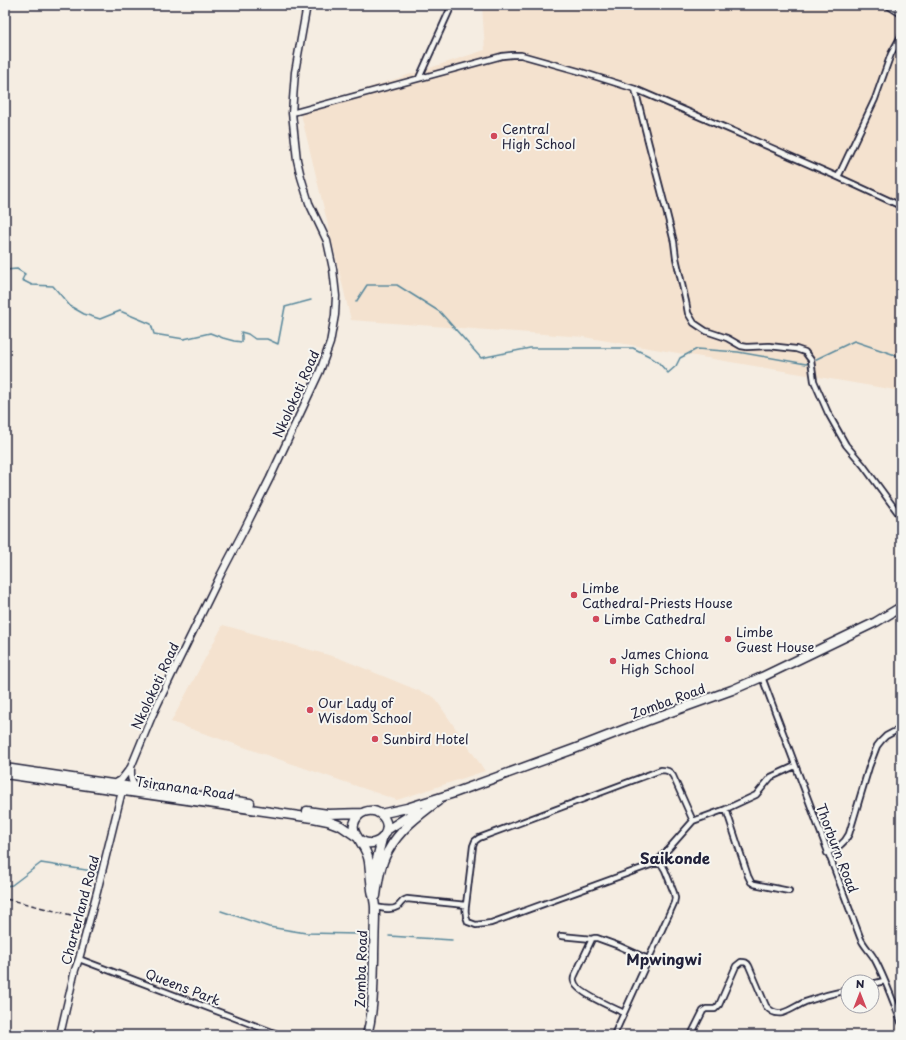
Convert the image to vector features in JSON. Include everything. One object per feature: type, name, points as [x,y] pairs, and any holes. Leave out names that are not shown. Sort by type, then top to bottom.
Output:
[{"type":"highway","name":"Zomba Road","points":[[380,814],[439,798],[574,750],[646,721],[703,701],[762,677],[876,622],[901,607]]},
{"type":"highway","name":"Tsiranana Road","points":[[5,768],[136,788],[328,814],[362,813]]},
{"type":"highway","name":"Tsiranana Road","points":[[5,774],[321,819],[341,826],[359,839]]},
{"type":"highway","name":"Zomba Road","points":[[387,830],[439,798]]},
{"type":"highway","points":[[375,905],[379,874],[387,852],[398,835],[418,815],[439,798]]},
{"type":"highway","points":[[372,890],[376,863],[382,839],[387,830],[387,824],[380,814],[373,811],[365,811],[356,819],[354,830],[366,851],[372,890],[375,905]]},
{"type":"highway","points":[[359,839],[372,844],[382,839]]},
{"type":"highway","name":"Zomba Road","points":[[367,1035],[373,1000],[375,905]]},
{"type":"main road","name":"Nkolokoti Road","points":[[114,784],[125,776],[131,767],[152,716],[174,670],[273,472],[320,371],[330,343],[335,315],[336,296],[333,269],[327,241],[309,203],[300,177],[292,113],[295,72],[307,5]]},
{"type":"main road","points":[[131,767],[131,778],[136,788]]},
{"type":"main road","name":"Charterland Road","points":[[60,1035],[75,970],[97,892],[122,791]]},
{"type":"street","points":[[419,78],[452,5]]},
{"type":"street","points":[[887,5],[901,14]]},
{"type":"street","points":[[838,177],[874,99],[891,54],[901,36]]},
{"type":"street","points":[[292,113],[502,56],[517,54],[578,71],[635,90],[733,131],[901,206]]},
{"type":"street","points":[[635,90],[665,206],[688,313],[694,323],[706,331],[728,338],[741,346],[769,346],[796,349],[805,352],[811,360],[814,381],[828,413],[846,445],[901,517]]},
{"type":"street","name":"Thorburn Road","points":[[762,677],[827,853],[860,937],[874,958],[901,1022]]},
{"type":"street","points":[[827,853],[843,843],[848,834],[869,767],[878,746],[886,736],[901,728]]},
{"type":"street","points":[[693,821],[680,790],[670,772],[667,770],[662,770],[477,840],[473,846],[466,904],[465,914],[468,922],[476,925],[491,923],[656,863],[693,821],[726,809],[756,795],[771,777],[795,766]]},
{"type":"street","points":[[726,809],[751,882],[754,884],[789,891]]},
{"type":"street","points":[[614,1035],[674,903],[674,893],[664,867],[656,863]]},
{"type":"street","points":[[375,905],[387,909],[393,909],[398,907],[403,900],[407,899],[466,904]]},
{"type":"street","points":[[561,936],[592,939],[597,938],[619,946],[648,960]]},
{"type":"street","points":[[592,939],[575,975],[573,980],[574,983],[578,988],[591,996],[624,1012]]},
{"type":"street","name":"Queens Park","points":[[79,959],[280,1035]]},
{"type":"street","points":[[691,1035],[702,1011],[706,1009],[715,1009],[719,1005],[736,966],[741,962],[748,963],[766,1006],[769,1010],[775,1013],[782,1013],[805,1002],[840,992]]},
{"type":"street","points":[[880,982],[884,981]]},
{"type":"shaded area","points":[[482,5],[901,5],[901,391],[584,337],[351,320],[300,110],[485,50]]},
{"type":"shaded area","name":"Our Lady of Wisdom School","points":[[223,625],[339,658],[434,697],[485,771],[397,800],[171,722]]},
{"type":"waterway","points":[[5,270],[17,269],[25,274],[22,280],[32,285],[53,286],[70,306],[84,314],[100,319],[120,311],[151,324],[154,334],[184,339],[210,333],[223,338],[242,342],[241,332],[248,334],[255,339],[267,339],[278,344],[285,307],[311,300]]},
{"type":"waterway","points":[[356,302],[367,285],[397,285],[440,312],[481,358],[530,348],[633,348],[658,362],[668,373],[676,366],[680,358],[697,349],[738,352],[806,364],[854,341],[901,357]]},
{"type":"waterway","points":[[5,886],[12,885],[41,863],[99,872]]},
{"type":"waterway","points":[[221,911],[269,927],[306,933],[358,934]]},
{"type":"waterway","points":[[389,936],[452,940]]},
{"type":"railway","points":[[5,899],[71,915]]},
{"type":"place","name":"Central High School","points":[[494,136]]},
{"type":"place","name":"Limbe Cathedral-Priests House","points":[[574,595]]},
{"type":"place","name":"Limbe Cathedral","points":[[596,619]]},
{"type":"place","name":"Limbe Guest House","points":[[728,639]]},
{"type":"place","name":"James Chiona High School","points":[[613,661]]},
{"type":"place","name":"Our Lady of Wisdom School","points":[[310,710]]},
{"type":"place","name":"Sunbird Hotel","points":[[375,739]]},
{"type":"district","name":"Saikonde","points":[[675,859]]},
{"type":"district","name":"Mpwingwi","points":[[664,960]]}]
